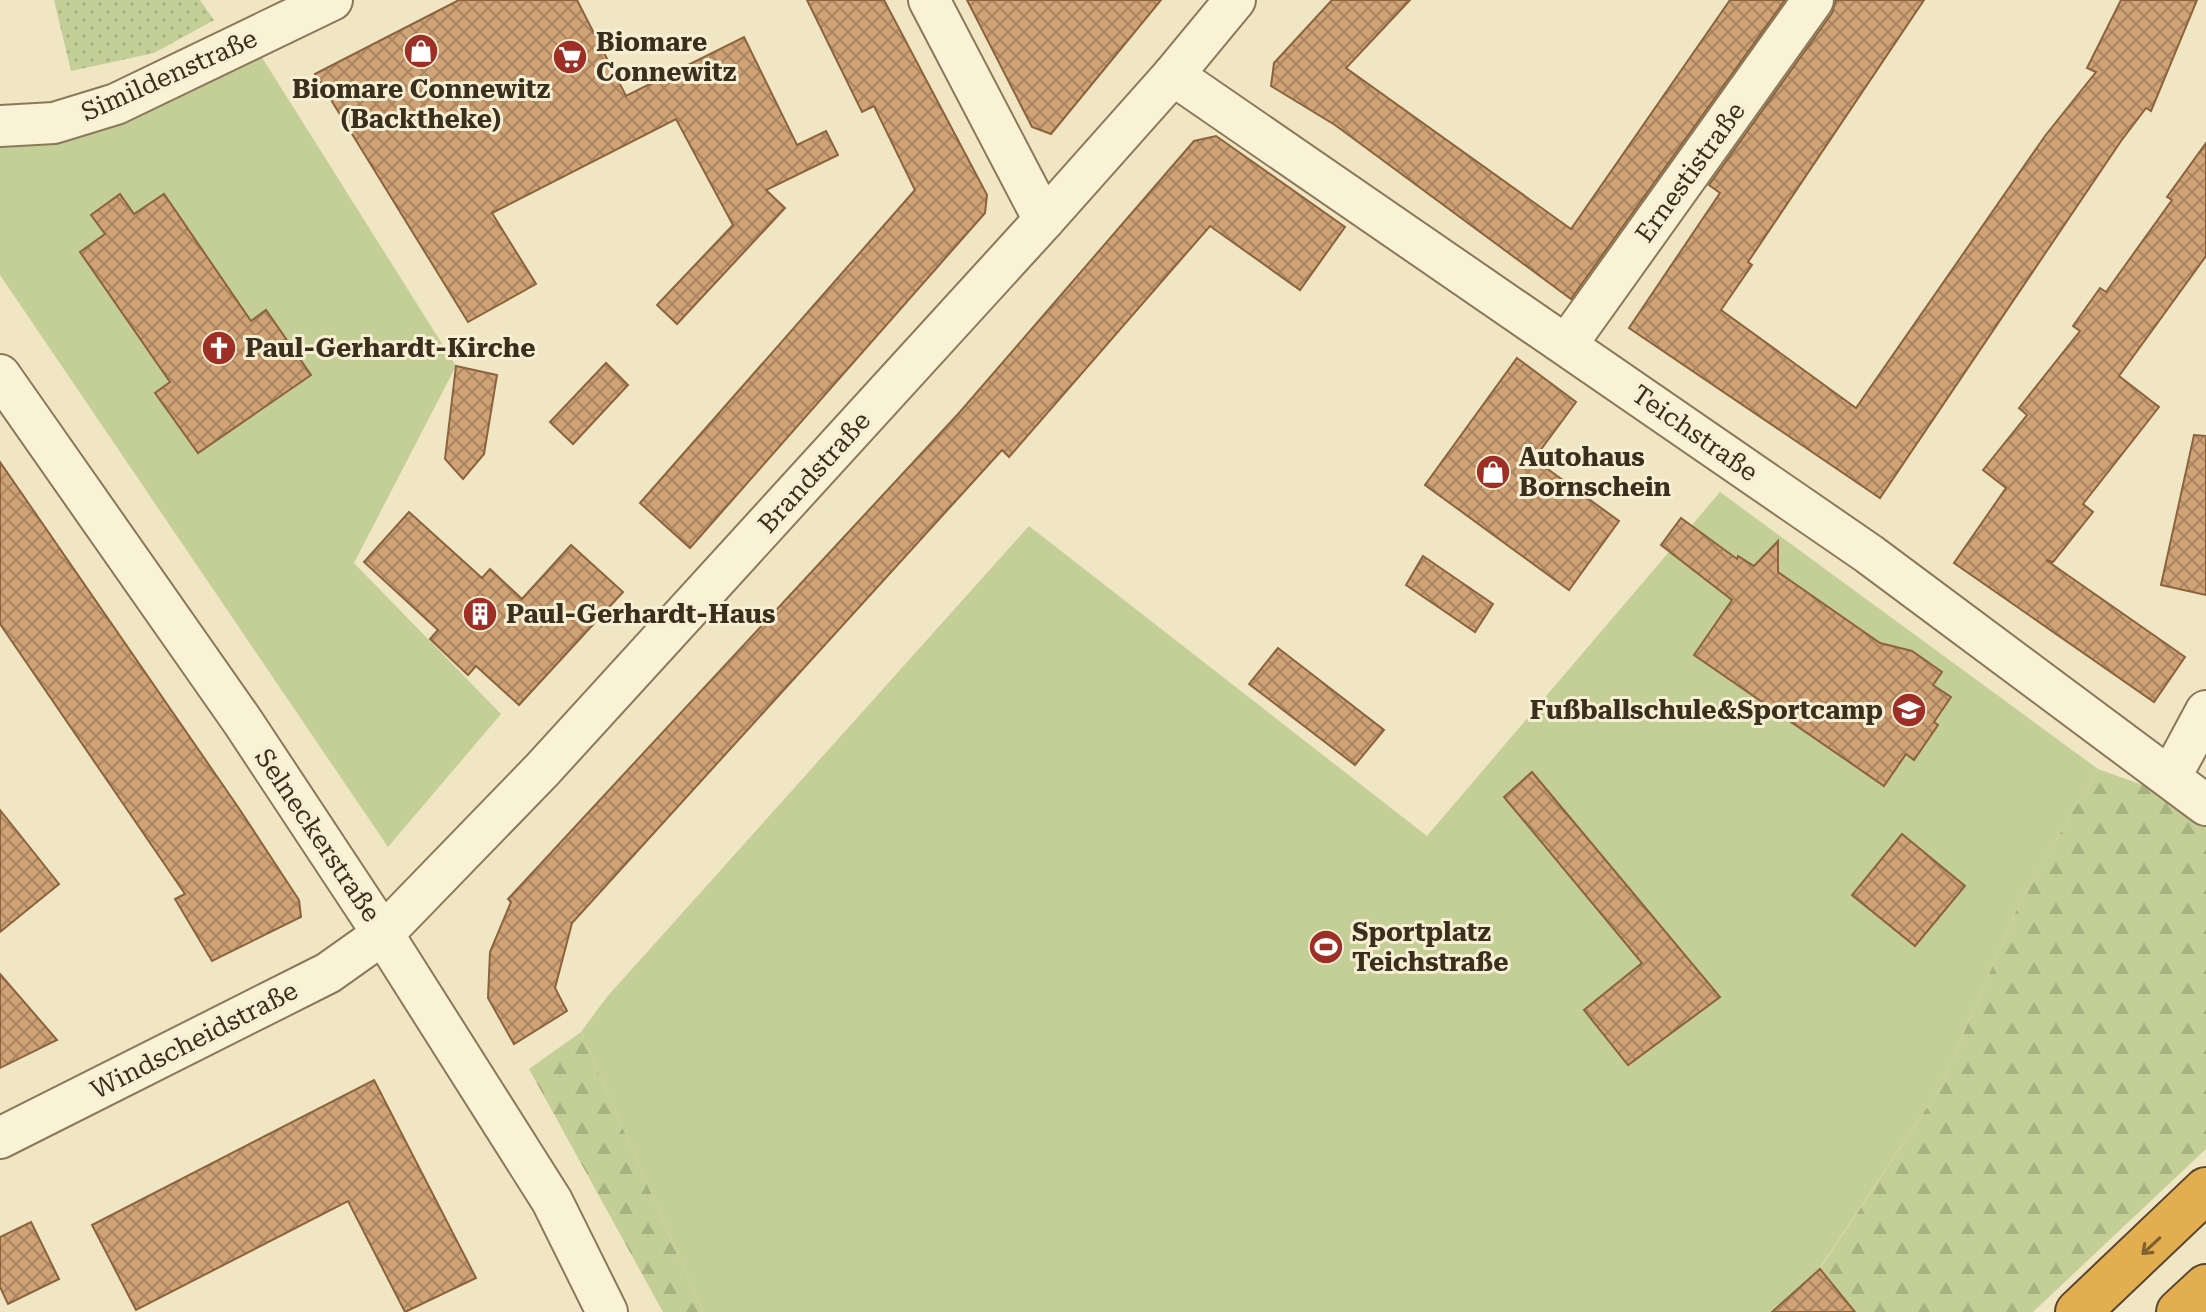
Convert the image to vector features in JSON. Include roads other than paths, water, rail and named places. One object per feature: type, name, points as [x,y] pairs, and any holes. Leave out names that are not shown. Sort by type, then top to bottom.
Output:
[{"type":"highway","points":[[2078,1312],[2206,1190]]},
{"type":"highway","points":[[2179,1312],[2206,1287]]},
{"type":"street","name":"Simildenstraße","points":[[0,126],[54,123],[116,104],[332,0]]},
{"type":"street","points":[[929,0],[1044,220]]},
{"type":"street","name":"Brandstraße","points":[[383,934],[542,770],[1044,220],[1235,0]]},
{"type":"street","name":"Ernestistraße","points":[[1567,344],[1813,0]]},
{"type":"street","name":"Teichstraße","points":[[1173,75],[1869,554],[2206,805]]},
{"type":"street","name":"Selneckerstraße","points":[[0,375],[243,722],[383,934],[552,1201],[607,1312]]},
{"type":"street","points":[[2171,776],[2206,711]]},
{"type":"street","name":"Windscheidstraße","points":[[0,1138],[328,973],[383,934]]},
{"type":"place","name":"Biomare Connewitz (Backtheke)","points":[[421,51]]},
{"type":"place","name":"Biomare Connewitz","points":[[570,57]]},
{"type":"place","name":"Paul-Gerhardt-Kirche","points":[[219,348]]},
{"type":"place","name":"Autohaus Bornschein","points":[[1493,472]]},
{"type":"place","name":"Paul-Gerhardt-Haus","points":[[480,614]]},
{"type":"place","name":"Fußballschule&Sportcamp","points":[[1909,710]]},
{"type":"place","name":"Sportplatz Teichstraße","points":[[1326,947]]}]
